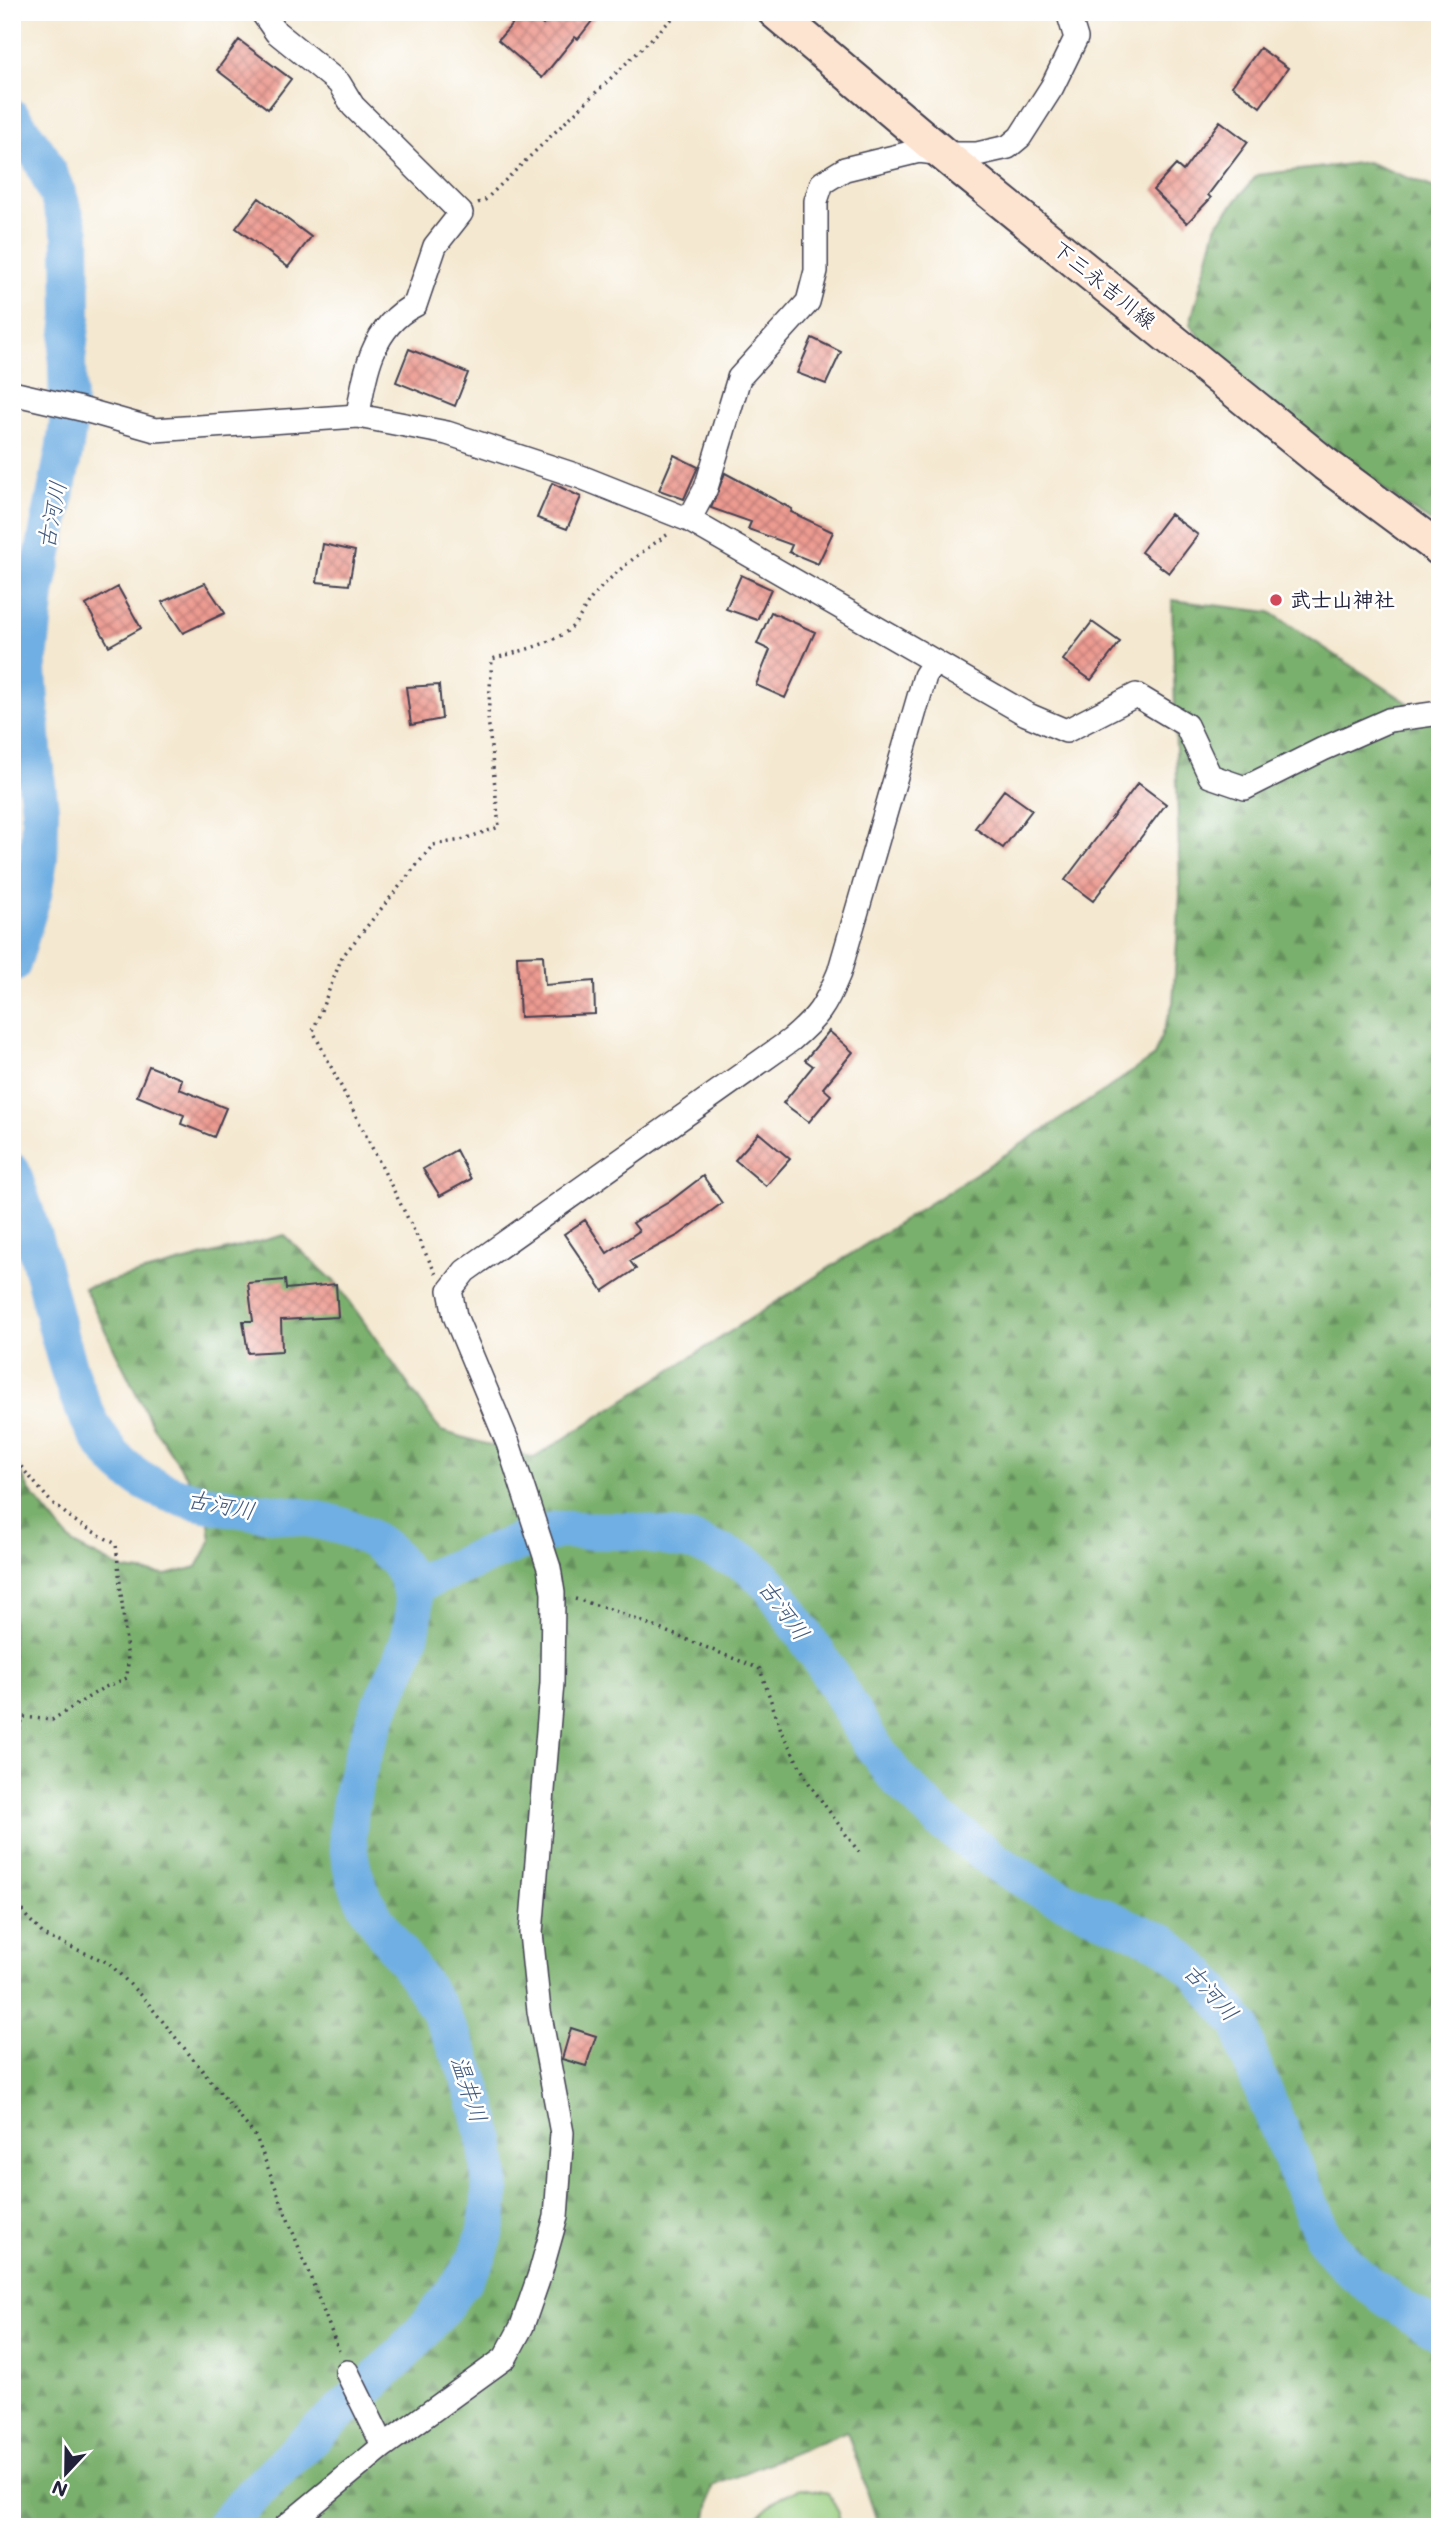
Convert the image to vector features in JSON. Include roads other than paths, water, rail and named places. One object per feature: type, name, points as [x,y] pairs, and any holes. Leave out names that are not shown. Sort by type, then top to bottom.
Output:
[{"type":"main road","name":"下三永吉川線","points":[[775,12],[943,155],[1325,464],[1440,549]]},
{"type":"street","points":[[262,12],[276,32],[339,83],[353,106],[461,213],[435,246],[415,306],[401,312],[382,335],[365,368],[358,416]]},
{"type":"street","points":[[689,520],[706,488],[739,379],[808,302],[816,271],[816,201],[822,183],[845,169],[919,151],[943,155],[977,154],[1008,147],[1020,137],[1052,87],[1076,38],[1068,12]]},
{"type":"street","points":[[23,396],[155,430],[358,416],[447,433],[581,477],[689,520],[1026,714],[1066,731],[1136,695],[1186,725],[1210,776],[1245,788],[1324,748],[1389,720],[1440,713]]},
{"type":"street","points":[[285,2527],[381,2443],[505,2358],[522,2326],[556,2217],[562,2133],[539,2011],[531,1933],[552,1683],[553,1593],[549,1568],[508,1443],[455,1315],[450,1290],[465,1271],[791,1040],[816,1018],[828,1000],[839,974],[925,676],[934,662]]},
{"type":"street","points":[[347,2372],[381,2443]]},
{"type":"waterway","name":"古河川","points":[[12,118],[41,158],[58,195],[71,234],[72,317],[67,359],[68,425],[36,593],[28,670],[40,810],[39,859],[33,894],[12,964]]},
{"type":"waterway","name":"温井川","points":[[12,1172],[36,1247],[67,1365],[84,1410],[109,1451],[139,1478],[176,1495],[217,1505],[301,1517],[340,1526],[373,1541],[400,1565],[414,1600],[410,1636],[358,1770],[350,1805],[348,1839],[351,1864],[370,1910],[427,1991],[465,2067],[483,2127],[489,2158],[488,2219],[481,2247],[471,2268],[422,2333],[222,2527]]},
{"type":"waterway","name":"古河川","points":[[410,1587],[519,1542],[558,1530],[629,1531],[694,1542],[748,1564],[771,1586],[820,1658],[871,1743],[896,1777],[941,1821],[998,1863],[1042,1890],[1165,1944],[1200,1975],[1242,2027],[1248,2053],[1323,2236],[1361,2278],[1440,2332]]},
{"type":"place","name":"武士山神社","points":[[1276,600]]}]
